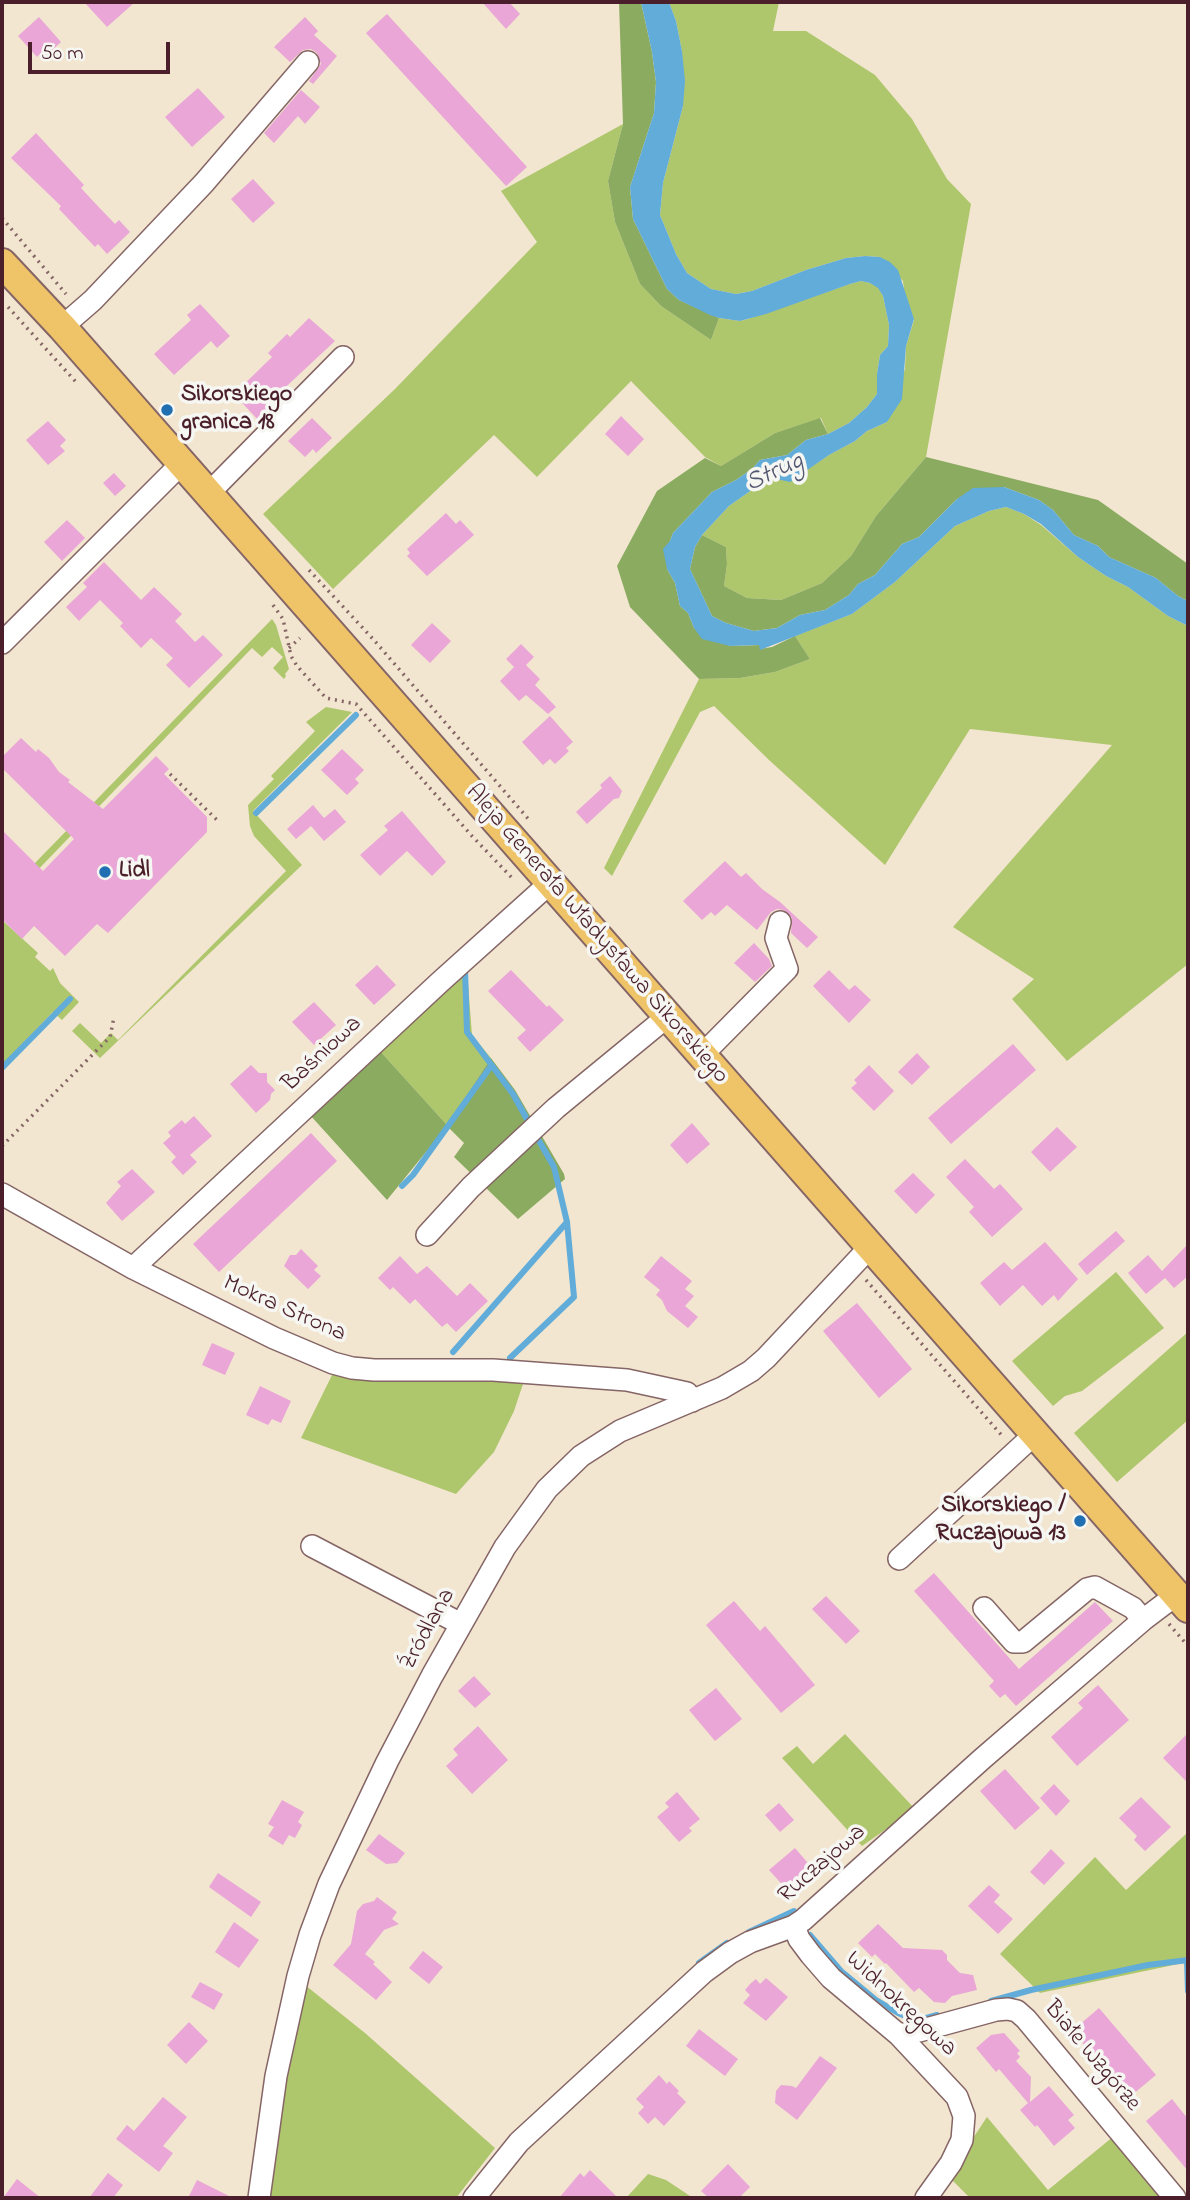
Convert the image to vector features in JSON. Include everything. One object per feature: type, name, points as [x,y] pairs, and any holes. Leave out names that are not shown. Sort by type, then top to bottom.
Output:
[{"type":"main road","name":"Aleja Generała Władysława Sikorskiego","points":[[4,270],[62,327],[182,463],[541,891],[668,1016],[702,1055],[862,1256],[1166,1608]]},
{"type":"street","points":[[62,327],[93,300],[204,183],[308,62]]},
{"type":"street","points":[[208,494],[343,357]]},
{"type":"street","points":[[2,643],[182,463]]},
{"type":"street","name":"Baśniowa","points":[[133,1268],[541,891]]},
{"type":"street","points":[[702,1055],[787,968],[776,938],[780,922]]},
{"type":"street","points":[[427,1236],[471,1187],[556,1108],[668,1016]]},
{"type":"street","name":"Mokra Strona","points":[[2,1194],[133,1268],[274,1338],[333,1363],[352,1368],[493,1370],[627,1380],[687,1394],[692,1401]]},
{"type":"street","name":"Źródlana","points":[[259,2197],[276,2076],[298,1976],[329,1884],[426,1688],[505,1547],[531,1509],[563,1471],[597,1444],[620,1431],[692,1401],[751,1371],[862,1256]]},
{"type":"street","points":[[899,1559],[1026,1443]]},
{"type":"street","points":[[312,1546],[461,1624]]},
{"type":"street","points":[[984,1608],[1014,1642],[1023,1642],[1087,1589],[1095,1587],[1133,1608],[1166,1608]]},
{"type":"street","name":"Ruczajowa","points":[[474,2198],[519,2142],[704,1972],[750,1942],[794,1926],[982,1759],[1166,1608]]},
{"type":"street","name":"Widnokręgowa","points":[[794,1926],[805,1947],[831,1978],[899,2035],[957,2097],[964,2116],[958,2150],[926,2198]]},
{"type":"street","name":"Białe Wzgórze","points":[[899,2035],[996,2010],[1017,2011],[1175,2198]]},
{"type":"path","points":[[289,648],[300,638]]},
{"type":"path","points":[[288,640],[295,662],[326,698],[356,704],[472,836],[541,891]]},
{"type":"path","points":[[170,774],[220,823]]},
{"type":"path","points":[[2,1146],[110,1037],[114,1017]]},
{"type":"path","points":[[862,1256],[1026,1443]]},
{"type":"path","points":[[1166,1608],[1188,1646]]},
{"type":"green space","points":[[619,2],[641,2],[656,82],[654,113],[630,187],[633,219],[667,289],[679,300],[719,318],[711,340],[661,306],[640,284],[615,222],[608,181],[623,124]]},
{"type":"green space","points":[[669,2],[779,2],[773,31],[806,31],[875,75],[912,119],[947,179],[971,204],[926,457],[876,516],[851,556],[822,583],[781,600],[747,598],[724,586],[726,547],[702,535],[729,506],[753,489],[772,478],[790,481],[867,431],[887,422],[905,369],[906,346],[914,320],[903,281],[880,257],[846,258],[752,291],[736,294],[711,289],[687,273],[660,215],[663,183],[683,106],[682,51]]},
{"type":"green space","points":[[623,124],[608,181],[615,222],[640,284],[661,306],[711,340],[719,318],[740,321],[850,284],[861,281],[870,283],[878,287],[883,296],[889,325],[888,346],[880,355],[877,394],[849,423],[828,434],[821,418],[775,433],[721,466],[705,457],[631,381],[537,477],[494,435],[333,589],[263,514],[395,389],[537,242],[501,191]]},
{"type":"green space","points":[[820,418],[828,434],[806,440],[787,455],[760,460],[736,480],[712,492],[673,533],[667,569],[675,583],[680,606],[688,613],[694,628],[730,646],[760,645],[760,649],[772,647],[795,636],[810,659],[775,672],[740,678],[699,679],[630,607],[617,566],[657,491],[705,458],[721,466],[775,433]]},
{"type":"green space","points":[[926,457],[1098,500],[1188,564],[1188,601],[1156,578],[1109,557],[1098,546],[1074,535],[1053,510],[1039,500],[1004,487],[957,499],[919,537],[902,544],[875,575],[858,584],[849,595],[825,610],[800,615],[777,628],[754,631],[712,616],[690,569],[695,547],[702,535],[726,547],[724,586],[747,598],[781,600],[822,583],[851,556],[876,516]]},
{"type":"green space","points":[[1006,507],[1041,525],[1078,557],[1128,587],[1168,616],[1188,626],[1188,964],[1067,1061],[1012,999],[1034,979],[953,927],[1112,745],[970,729],[885,865],[714,706],[700,712],[612,876],[604,868],[699,679],[740,678],[775,672],[810,659],[795,636],[852,614],[895,582],[955,526],[989,511]]},
{"type":"green space","points":[[272,619],[289,669],[284,679],[273,668],[283,657],[272,647],[262,657],[252,648],[2,907],[2,897]]},
{"type":"green space","points":[[326,707],[352,712],[253,811],[302,865],[100,1058],[72,1031],[80,1023],[101,1043],[111,1033],[118,1040],[286,871],[254,836],[248,805],[274,779],[271,776],[315,731],[306,722]]},
{"type":"green space","points":[[2,920],[38,953],[35,957],[50,971],[53,968],[60,983],[79,1002],[62,1020],[53,1012],[2,1065]]},
{"type":"green space","points":[[467,970],[472,1035],[491,1058],[447,1125],[380,1051]]},
{"type":"green space","points":[[380,1051],[447,1125],[491,1058],[515,1090],[565,1179],[518,1219],[454,1157],[464,1143],[447,1126],[387,1200],[310,1115]]},
{"type":"green space","points":[[1116,1272],[1164,1328],[1082,1391],[1065,1396],[1053,1406],[1012,1361]]},
{"type":"green space","points":[[1188,1332],[1188,1420],[1117,1482],[1074,1433]]},
{"type":"green space","points":[[334,1371],[525,1378],[514,1411],[494,1452],[456,1494],[301,1438]]},
{"type":"green space","points":[[845,1734],[915,1809],[862,1846],[782,1758],[797,1746],[813,1764]]},
{"type":"green space","points":[[1188,1832],[1188,1962],[1040,1993],[1000,1954],[1095,1857],[1126,1890]]},
{"type":"green space","points":[[305,1985],[365,2033],[495,2148],[456,2198],[268,2198],[280,2085]]},
{"type":"green space","points":[[987,2117],[1048,2190],[1114,2136],[1165,2198],[970,2198],[948,2176]]},
{"type":"green space","points":[[648,2174],[666,2180],[693,2198],[626,2198]]},
{"type":"water","name":"Strug","points":[[641,2],[669,2],[682,51],[685,81],[683,106],[663,183],[660,215],[687,273],[711,289],[736,294],[752,291],[846,258],[880,257],[898,270],[914,319],[906,346],[902,399],[887,422],[867,431],[790,482],[772,478],[753,489],[729,506],[702,535],[695,547],[690,569],[712,616],[754,631],[777,628],[800,615],[825,610],[849,595],[858,584],[875,575],[902,544],[919,537],[957,499],[973,488],[1004,487],[1039,500],[1053,510],[1074,535],[1098,546],[1109,557],[1156,578],[1188,601],[1188,626],[1168,616],[1128,587],[1078,557],[1041,524],[1006,507],[989,511],[955,526],[895,582],[852,614],[760,650],[759,645],[730,646],[702,639],[688,613],[680,606],[663,549],[673,533],[712,492],[736,480],[760,460],[787,455],[806,440],[828,434],[849,423],[867,407],[877,394],[880,355],[888,346],[889,325],[883,296],[878,288],[861,281],[740,321],[710,315],[679,300],[667,289],[633,219],[630,187],[654,113],[656,82]]},
{"type":"building","points":[[84,2],[135,2],[107,27]]},
{"type":"building","points":[[482,2],[509,2],[520,14],[506,29]]},
{"type":"building","points":[[387,14],[527,167],[506,186],[366,33]]},
{"type":"building","points":[[39,17],[61,42],[49,53],[45,49],[37,57],[18,36]]},
{"type":"building","points":[[305,17],[318,31],[314,35],[337,56],[313,84],[309,81],[321,64],[317,53],[311,49],[303,50],[290,62],[274,47]]},
{"type":"building","points":[[198,88],[225,117],[192,147],[165,117]]},
{"type":"building","points":[[301,90],[320,107],[305,124],[298,116],[274,143],[264,133]]},
{"type":"building","points":[[36,133],[84,185],[81,188],[93,201],[115,224],[119,220],[130,232],[107,254],[98,244],[95,247],[59,209],[61,206],[11,158]]},
{"type":"building","points":[[253,179],[275,203],[253,223],[231,199]]},
{"type":"building","points":[[200,304],[230,336],[217,348],[211,341],[174,375],[154,354],[191,320],[187,315]]},
{"type":"building","points":[[309,318],[335,341],[275,397],[278,400],[258,420],[234,394],[272,357],[268,353],[287,334],[290,337]]},
{"type":"building","points":[[621,416],[644,439],[628,456],[605,434]]},
{"type":"building","points":[[312,418],[332,438],[316,453],[313,449],[305,457],[288,441]]},
{"type":"building","points":[[48,421],[66,440],[60,446],[65,451],[48,465],[26,440]]},
{"type":"building","points":[[114,473],[126,486],[115,496],[103,483]]},
{"type":"building","points":[[446,513],[456,524],[460,520],[474,535],[427,576],[407,556],[410,553],[407,549]]},
{"type":"building","points":[[67,520],[85,538],[62,561],[44,542]]},
{"type":"building","points":[[104,562],[141,600],[154,587],[182,614],[175,621],[195,642],[203,635],[223,655],[189,688],[166,665],[173,658],[151,638],[141,648],[120,626],[123,623],[100,600],[79,621],[66,607],[87,587],[83,583]]},
{"type":"building","points":[[432,623],[451,641],[430,663],[411,645]]},
{"type":"building","points":[[521,644],[534,657],[526,665],[540,679],[535,685],[556,707],[548,714],[526,695],[519,701],[500,681],[514,667],[506,659]]},
{"type":"building","points":[[550,716],[573,742],[566,748],[569,751],[555,764],[550,759],[543,765],[522,742]]},
{"type":"building","name":"Lidl","points":[[21,738],[36,752],[38,749],[49,758],[59,772],[70,780],[68,782],[103,809],[156,756],[169,769],[164,774],[207,817],[207,832],[108,933],[97,924],[65,956],[34,926],[22,939],[2,919],[2,830],[43,871],[74,839],[2,768],[2,757]]},
{"type":"building","points":[[342,749],[364,770],[355,779],[359,783],[347,795],[321,770]]},
{"type":"building","points":[[610,776],[622,791],[619,798],[614,799],[587,824],[576,812],[602,788],[600,785]]},
{"type":"building","points":[[313,805],[324,818],[335,809],[346,822],[324,841],[311,826],[296,839],[287,829]]},
{"type":"building","points":[[402,811],[446,862],[432,876],[407,851],[380,876],[360,855],[388,830],[384,826]]},
{"type":"building","points":[[725,861],[741,877],[746,873],[818,937],[807,948],[791,933],[792,918],[784,910],[771,912],[757,930],[727,905],[715,916],[711,912],[702,920],[683,901]]},
{"type":"building","points":[[754,943],[772,966],[755,982],[734,963]]},
{"type":"building","points":[[377,965],[396,985],[374,1005],[355,985]]},
{"type":"building","points":[[511,970],[547,1007],[549,1005],[564,1020],[530,1052],[517,1038],[526,1030],[488,991]]},
{"type":"building","points":[[829,970],[849,990],[855,985],[871,1000],[849,1023],[813,986]]},
{"type":"building","points":[[314,1002],[336,1025],[314,1045],[292,1022]]},
{"type":"building","points":[[1013,1044],[1036,1070],[951,1144],[928,1118]]},
{"type":"building","points":[[917,1053],[930,1067],[912,1085],[898,1072]]},
{"type":"building","points":[[251,1065],[259,1073],[267,1073],[267,1082],[275,1090],[270,1100],[256,1113],[230,1084]]},
{"type":"building","points":[[869,1065],[894,1091],[874,1111],[851,1088],[857,1083],[854,1080]]},
{"type":"building","points":[[194,1116],[212,1136],[190,1155],[197,1162],[183,1175],[171,1162],[176,1157],[163,1143],[171,1136],[168,1132],[182,1120],[185,1124]]},
{"type":"building","points":[[692,1123],[710,1144],[687,1164],[670,1145]]},
{"type":"building","points":[[1057,1127],[1077,1147],[1050,1172],[1031,1152]]},
{"type":"building","points":[[311,1133],[337,1161],[219,1272],[193,1244]]},
{"type":"building","points":[[965,1159],[994,1189],[1000,1184],[1023,1209],[992,1237],[969,1212],[974,1207],[946,1177]]},
{"type":"building","points":[[132,1169],[155,1192],[122,1221],[106,1203],[121,1186],[117,1182]]},
{"type":"building","points":[[913,1173],[935,1195],[916,1214],[894,1191]]},
{"type":"building","points":[[1116,1231],[1125,1241],[1087,1275],[1078,1264]]},
{"type":"building","points":[[1045,1242],[1078,1279],[1058,1301],[1054,1295],[1042,1306],[1023,1285],[1000,1306],[980,1283],[1004,1262],[1012,1270]]},
{"type":"building","points":[[1188,1244],[1188,1276],[1174,1288],[1165,1278],[1146,1294],[1128,1273],[1148,1255],[1162,1271]]},
{"type":"building","points":[[301,1249],[318,1266],[314,1270],[321,1276],[308,1289],[284,1266],[290,1255],[296,1255]]},
{"type":"building","points":[[400,1256],[417,1274],[427,1266],[457,1296],[470,1283],[488,1301],[456,1332],[447,1323],[442,1327],[415,1299],[410,1304],[393,1287],[390,1290],[378,1278]]},
{"type":"building","points":[[661,1256],[692,1281],[685,1289],[694,1296],[685,1306],[698,1317],[688,1328],[667,1311],[662,1300],[656,1295],[660,1290],[644,1277]]},
{"type":"building","points":[[857,1303],[912,1369],[879,1398],[823,1331]]},
{"type":"building","points":[[212,1343],[235,1353],[225,1375],[202,1365]]},
{"type":"building","points":[[260,1386],[291,1401],[281,1423],[272,1419],[268,1425],[246,1415]]},
{"type":"building","points":[[934,1573],[1019,1669],[1095,1602],[1113,1621],[1016,1706],[1005,1694],[1000,1698],[989,1686],[994,1681],[914,1591]]},
{"type":"building","points":[[826,1596],[860,1631],[846,1644],[812,1609]]},
{"type":"building","points":[[734,1601],[760,1631],[765,1626],[815,1685],[781,1713],[706,1625]]},
{"type":"building","points":[[474,1676],[491,1694],[475,1708],[458,1691]]},
{"type":"building","points":[[1098,1685],[1129,1720],[1077,1766],[1051,1737],[1083,1708],[1078,1703]]},
{"type":"building","points":[[716,1688],[742,1719],[715,1741],[689,1710]]},
{"type":"building","points":[[478,1726],[508,1760],[472,1794],[446,1766],[458,1755],[453,1749]]},
{"type":"building","points":[[1188,1733],[1188,1783],[1163,1758]]},
{"type":"building","points":[[1005,1769],[1040,1808],[1015,1830],[980,1791]]},
{"type":"building","points":[[1054,1784],[1070,1801],[1056,1816],[1040,1798]]},
{"type":"building","points":[[677,1792],[700,1819],[689,1828],[692,1831],[679,1842],[657,1817],[669,1807],[665,1803]]},
{"type":"building","points":[[1141,1797],[1171,1827],[1145,1851],[1134,1840],[1137,1836],[1119,1818]]},
{"type":"building","points":[[282,1800],[304,1812],[298,1822],[302,1825],[295,1838],[289,1835],[283,1845],[268,1836],[274,1827],[268,1824]]},
{"type":"building","points":[[779,1803],[794,1820],[780,1832],[765,1815]]},
{"type":"building","points":[[379,1834],[405,1853],[397,1863],[386,1864],[366,1850]]},
{"type":"building","points":[[795,1848],[813,1869],[788,1891],[769,1870]]},
{"type":"building","points":[[1051,1849],[1065,1863],[1044,1885],[1030,1872]]},
{"type":"building","points":[[218,1873],[261,1902],[251,1917],[209,1887]]},
{"type":"building","points":[[989,1885],[1000,1895],[994,1902],[1013,1919],[998,1934],[968,1906]]},
{"type":"building","points":[[377,1897],[397,1912],[392,1919],[399,1924],[384,1930],[365,1954],[392,1982],[376,2000],[333,1965],[351,1944],[357,1911],[363,1904],[374,1901]]},
{"type":"building","points":[[234,1922],[259,1940],[239,1968],[215,1952]]},
{"type":"building","points":[[878,1924],[903,1948],[942,1950],[947,1955],[947,1960],[960,1973],[973,1975],[977,1990],[952,1996],[945,2003],[934,2002],[919,1988],[914,1992],[886,1963],[875,1954],[872,1957],[858,1943]]},
{"type":"building","points":[[423,1951],[443,1967],[429,1984],[409,1968]]},
{"type":"building","points":[[766,1978],[788,1997],[766,2021],[743,2003],[750,1995],[745,1990],[750,1984],[756,1979],[760,1984]]},
{"type":"building","points":[[200,1982],[223,1994],[214,2010],[191,1997]]},
{"type":"building","points":[[1099,2008],[1156,2075],[1126,2100],[1096,2065],[1099,2062],[1072,2031]]},
{"type":"building","points":[[189,2022],[208,2041],[186,2064],[167,2045]]},
{"type":"building","points":[[699,2029],[738,2059],[725,2076],[686,2046]]},
{"type":"building","points":[[1004,2033],[1020,2051],[1017,2053],[1020,2057],[1016,2061],[1031,2077],[1030,2102],[1049,2086],[1074,2115],[1068,2120],[1075,2128],[1054,2146],[1020,2110],[1028,2103],[999,2069],[996,2072],[976,2048],[991,2035]]},
{"type":"building","points":[[820,2056],[837,2068],[797,2120],[775,2103],[776,2091],[781,2085],[796,2088]]},
{"type":"building","points":[[659,2075],[679,2091],[677,2093],[686,2102],[664,2126],[655,2117],[648,2124],[638,2113],[644,2107],[636,2099]]},
{"type":"building","points":[[163,2097],[187,2117],[163,2146],[173,2153],[159,2172],[116,2139],[127,2125],[134,2131]]},
{"type":"building","points":[[1172,2099],[1188,2119],[1188,2171],[1146,2121]]},
{"type":"building","points":[[728,2164],[750,2187],[739,2198],[709,2198],[701,2191]]},
{"type":"building","points":[[590,2170],[618,2198],[559,2198],[580,2173],[584,2177]]},
{"type":"building","points":[[108,2173],[123,2185],[113,2198],[89,2198]]},
{"type":"building","points":[[17,2179],[41,2198],[3,2198]]},
{"type":"building","points":[[197,2180],[233,2198],[188,2198]]},
{"type":"waterway","points":[[256,813],[356,715]]},
{"type":"waterway","points":[[467,968],[467,1032],[513,1094],[528,1121]]},
{"type":"waterway","points":[[2,1068],[70,999]]},
{"type":"waterway","points":[[402,1186],[413,1175],[491,1066]]},
{"type":"waterway","points":[[510,1358],[574,1297],[567,1222],[554,1167],[538,1139]]},
{"type":"waterway","points":[[453,1352],[567,1222]]},
{"type":"waterway","points":[[749,1932],[794,1911]]},
{"type":"waterway","points":[[810,1935],[841,1971],[876,2000],[910,2018],[923,2019],[937,2015]]},
{"type":"waterway","points":[[699,1963],[727,1943]]},
{"type":"waterway","points":[[991,2001],[1148,1965],[1188,1960]]},
{"type":"waterway","points":[[1187,1961],[1188,1991]]},
{"type":"place","name":"Sikorskiego granica 18","points":[[167,410]]},
{"type":"place","name":"Lidl","points":[[105,872]]},
{"type":"place","name":"Sikorskiego / Ruczajowa 13","points":[[1080,1521]]}]
